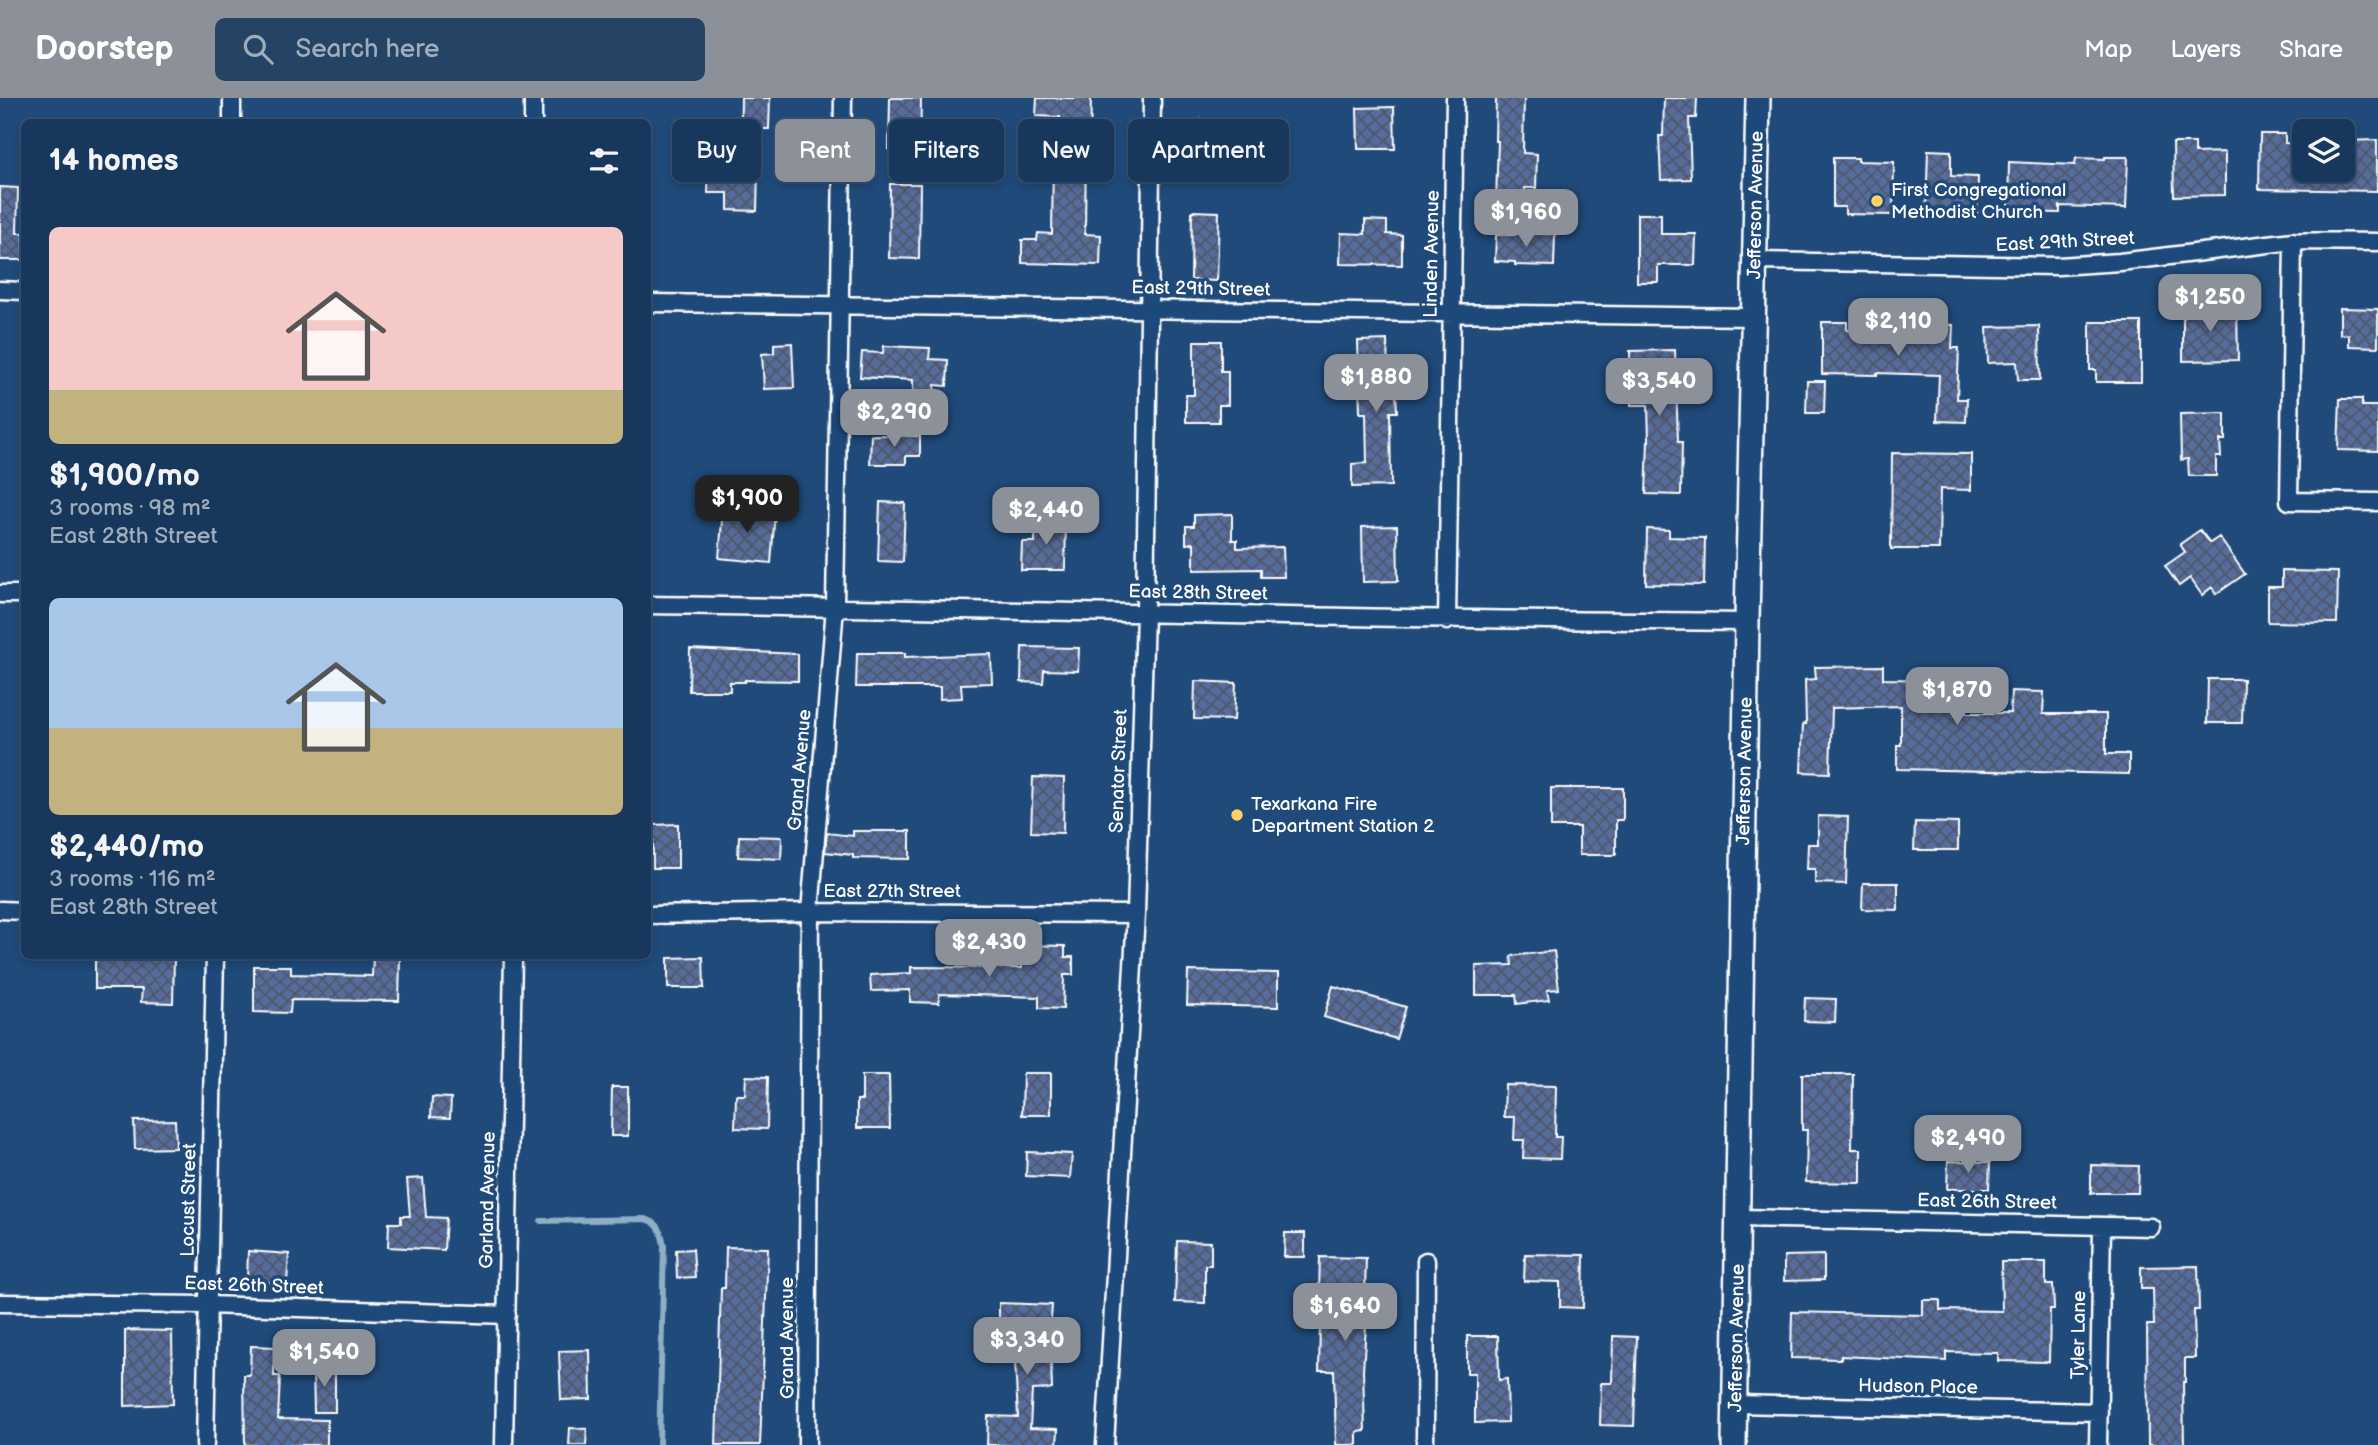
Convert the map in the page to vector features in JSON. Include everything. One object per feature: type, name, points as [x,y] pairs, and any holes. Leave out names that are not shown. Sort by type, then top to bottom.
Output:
[{"type":"main road","name":"Jefferson Avenue","points":[[1734,1445],[1758,98]]},
{"type":"street","points":[[232,98],[232,119]]},
{"type":"street","points":[[533,98],[533,119]]},
{"type":"street","name":"Grand Avenue","points":[[807,1445],[810,912],[835,607],[843,98]]},
{"type":"street","name":"Senator Street","points":[[1105,1445],[1136,914],[1145,612],[1152,98]]},
{"type":"street","name":"Linden Avenue","points":[[1447,621],[1455,98]]},
{"type":"street","points":[[2293,241],[2289,501],[2378,502]]},
{"type":"street","name":"East 29th Street","points":[[1754,261],[2058,267],[2293,241],[2378,242]]},
{"type":"street","points":[[0,290],[21,290]]},
{"type":"street","name":"East 29th Street","points":[[651,303],[1754,317]]},
{"type":"street","points":[[0,594],[21,594]]},
{"type":"street","name":"East 28th Street","points":[[651,605],[1145,612],[1447,621],[1747,622]]},
{"type":"street","points":[[0,910],[21,911]]},
{"type":"street","name":"East 27th Street","points":[[651,915],[810,912],[1136,914]]},
{"type":"street","name":"Locust Street","points":[[205,1445],[215,959]]},
{"type":"street","name":"Garland Avenue","points":[[504,1445],[513,959]]},
{"type":"street","name":"East 26th Street","points":[[1739,1218],[2151,1227]]},
{"type":"street","name":"Tyler Lane","points":[[2098,1445],[2102,1226]]},
{"type":"street","points":[[1425,1445],[1426,1261]]},
{"type":"street","name":"East 26th Street","points":[[0,1303],[208,1305],[508,1315]]},
{"type":"street","name":"Hudson Place","points":[[1735,1404],[2099,1412]]},
{"type":"building","points":[[741,98],[770,98],[769,129],[761,129],[761,119],[741,119]]},
{"type":"building","points":[[890,98],[921,98],[921,119],[890,119]]},
{"type":"building","points":[[1037,98],[1091,98],[1091,119],[1036,116]]},
{"type":"building","points":[[1496,98],[1524,98],[1523,153],[1537,154],[1536,188],[1525,188],[1525,201],[1496,200]]},
{"type":"building","points":[[1664,98],[1697,98],[1696,118],[1689,118],[1691,179],[1661,180],[1659,136],[1663,136]]},
{"type":"building","points":[[1394,107],[1395,149],[1358,149],[1357,108]]},
{"type":"building","points":[[2260,134],[2285,134],[2285,143],[2292,143],[2292,182],[2355,182],[2355,141],[2377,140],[2377,191],[2259,189]]},
{"type":"building","points":[[2173,143],[2195,143],[2195,153],[2225,152],[2225,195],[2174,196]]},
{"type":"building","points":[[1928,150],[1951,151],[1951,176],[1978,177],[1977,216],[1926,214]]},
{"type":"building","points":[[2128,157],[2126,208],[2060,206],[2060,213],[2008,212],[2009,162],[2075,165],[2076,158]]},
{"type":"building","points":[[1833,158],[1894,162],[1893,215],[1845,214],[1845,207],[1833,207]]},
{"type":"building","points":[[708,182],[758,182],[757,211],[728,210],[728,193],[708,193]]},
{"type":"building","points":[[1053,182],[1086,182],[1085,234],[1101,235],[1100,265],[1022,263],[1022,240],[1037,240],[1038,233],[1052,234]]},
{"type":"building","points":[[890,184],[920,184],[919,259],[889,258]]},
{"type":"building","points":[[0,187],[18,188],[17,233],[21,233],[21,260],[0,260]]},
{"type":"building","points":[[1192,211],[1219,212],[1217,281],[1191,280]]},
{"type":"building","points":[[1637,214],[1661,214],[1661,234],[1696,234],[1695,265],[1658,265],[1658,282],[1637,282]]},
{"type":"building","points":[[1365,220],[1387,221],[1387,234],[1402,235],[1402,265],[1340,264],[1341,233],[1365,234]]},
{"type":"building","points":[[1555,234],[1554,266],[1515,265],[1515,262],[1495,261],[1496,235]]},
{"type":"building","points":[[2183,308],[2237,308],[2238,360],[2183,361]]},
{"type":"building","points":[[2340,308],[2378,309],[2378,347],[2349,346],[2349,335],[2340,334]]},
{"type":"building","points":[[1822,322],[1847,322],[1847,330],[1907,331],[1907,324],[1953,325],[1952,348],[1959,348],[1957,399],[1967,399],[1966,422],[1937,421],[1939,375],[1822,374]]},
{"type":"building","points":[[2090,322],[2141,322],[2141,382],[2096,382],[2096,370],[2090,370]]},
{"type":"building","points":[[2039,326],[2040,380],[2018,380],[2017,362],[1988,363],[1987,327]]},
{"type":"building","points":[[1387,340],[1388,372],[1395,371],[1397,412],[1390,412],[1391,486],[1352,487],[1352,464],[1367,463],[1366,413],[1360,413],[1358,341]]},
{"type":"building","points":[[1194,341],[1221,341],[1221,371],[1228,371],[1228,405],[1219,405],[1219,422],[1186,422],[1186,395],[1194,395]]},
{"type":"building","points":[[792,343],[794,388],[764,389],[762,354],[774,353],[774,344]]},
{"type":"building","points":[[884,346],[930,348],[929,359],[948,360],[947,386],[935,385],[934,395],[913,394],[913,380],[860,377],[862,352],[883,353]]},
{"type":"building","points":[[1675,350],[1678,442],[1682,442],[1681,495],[1646,494],[1648,405],[1631,405],[1630,351]]},
{"type":"building","points":[[1807,381],[1825,381],[1824,413],[1806,413]]},
{"type":"building","points":[[2340,399],[2362,399],[2362,406],[2378,406],[2378,451],[2338,450]]},
{"type":"building","points":[[2225,413],[2225,440],[2220,440],[2221,457],[2216,457],[2216,476],[2189,476],[2188,459],[2181,460],[2180,414]]},
{"type":"building","points":[[871,435],[920,436],[920,456],[906,456],[906,464],[870,464]]},
{"type":"building","points":[[1892,453],[1971,454],[1971,490],[1940,489],[1939,549],[1891,549]]},
{"type":"building","points":[[698,482],[718,483],[717,510],[697,509]]},
{"type":"building","points":[[880,502],[905,503],[903,562],[878,561]]},
{"type":"building","points":[[723,508],[775,512],[771,563],[719,558]]},
{"type":"building","points":[[1232,514],[1232,540],[1237,540],[1237,548],[1283,547],[1284,577],[1261,577],[1261,569],[1194,570],[1194,543],[1186,544],[1186,526],[1194,526],[1194,515]]},
{"type":"building","points":[[1035,520],[1066,521],[1065,570],[1021,570],[1022,542],[1035,542]]},
{"type":"building","points":[[1397,526],[1398,581],[1363,582],[1362,527]]},
{"type":"building","points":[[1647,529],[1669,530],[1669,537],[1705,538],[1704,585],[1646,584]]},
{"type":"building","points":[[2200,530],[2210,543],[2219,537],[2245,574],[2216,594],[2212,587],[2202,595],[2190,578],[2179,586],[2165,566],[2185,552],[2180,544]]},
{"type":"building","points":[[2282,571],[2338,572],[2337,623],[2268,622],[2268,587],[2282,587]]},
{"type":"building","points":[[1022,647],[1079,648],[1078,671],[1044,670],[1043,683],[1021,682]]},
{"type":"building","points":[[690,649],[798,654],[798,681],[745,680],[730,682],[730,691],[689,691]]},
{"type":"building","points":[[857,653],[905,653],[905,657],[991,654],[992,683],[961,684],[962,698],[940,699],[940,687],[856,687]]},
{"type":"building","points":[[1883,666],[1883,679],[1966,680],[1966,713],[2010,713],[2011,691],[2044,692],[2043,714],[2106,714],[2106,754],[2129,754],[2129,774],[1897,769],[1897,745],[1901,745],[1901,706],[1832,708],[1830,773],[1801,772],[1803,724],[1806,724],[1805,680],[1816,679],[1815,667]]},
{"type":"building","points":[[2208,679],[2243,679],[2242,723],[2207,723]]},
{"type":"building","points":[[1195,681],[1236,683],[1234,720],[1194,719]]},
{"type":"building","points":[[1033,777],[1064,778],[1063,833],[1031,832]]},
{"type":"building","points":[[1551,788],[1623,788],[1623,820],[1616,820],[1616,855],[1579,855],[1579,827],[1551,827]]},
{"type":"building","points":[[1818,816],[1848,817],[1846,884],[1815,883],[1815,869],[1807,869],[1808,844],[1818,844]]},
{"type":"building","points":[[1915,822],[1958,823],[1958,850],[1914,850]]},
{"type":"building","points":[[678,824],[678,868],[653,868],[653,825]]},
{"type":"building","points":[[853,831],[910,831],[910,859],[853,858],[853,855],[825,852],[827,833],[853,836]]},
{"type":"building","points":[[739,836],[782,837],[781,859],[738,857]]},
{"type":"building","points":[[1863,883],[1898,883],[1898,910],[1862,909]]},
{"type":"building","points":[[1022,945],[1065,946],[1065,957],[1073,957],[1073,975],[1064,975],[1063,1009],[1039,1008],[1039,997],[939,994],[939,1003],[910,1002],[910,990],[871,991],[870,975],[911,973],[911,967],[1022,968]]},
{"type":"building","points":[[1554,951],[1559,989],[1547,990],[1549,1000],[1517,1004],[1516,995],[1476,995],[1476,966],[1512,965],[1511,956]]},
{"type":"building","points":[[703,957],[704,988],[668,988],[668,958]]},
{"type":"building","points":[[95,959],[174,959],[173,1003],[141,1002],[142,989],[95,989]]},
{"type":"building","points":[[373,959],[400,959],[399,1001],[291,1000],[290,1013],[254,1012],[254,966],[291,966],[291,974],[372,976]]},
{"type":"building","points":[[1188,971],[1278,973],[1278,1007],[1187,1005]]},
{"type":"building","points":[[1333,986],[1406,1007],[1396,1039],[1324,1017]]},
{"type":"building","points":[[1805,998],[1836,999],[1835,1022],[1804,1021]]},
{"type":"building","points":[[1023,1073],[1051,1073],[1051,1115],[1022,1115]]},
{"type":"building","points":[[1802,1074],[1853,1074],[1852,1149],[1861,1149],[1861,1183],[1806,1182],[1807,1130],[1802,1130]]},
{"type":"building","points":[[862,1075],[889,1075],[890,1128],[857,1128],[857,1100],[862,1100]]},
{"type":"building","points":[[746,1076],[768,1077],[767,1129],[735,1128],[736,1095],[745,1095]]},
{"type":"building","points":[[1505,1085],[1556,1086],[1555,1137],[1561,1137],[1560,1159],[1523,1158],[1524,1140],[1514,1140],[1515,1117],[1504,1117]]},
{"type":"building","points":[[612,1087],[628,1087],[628,1136],[611,1136]]},
{"type":"building","points":[[432,1097],[451,1098],[450,1118],[431,1117]]},
{"type":"building","points":[[175,1120],[176,1148],[135,1149],[134,1121]]},
{"type":"building","points":[[1027,1152],[1072,1154],[1070,1178],[1026,1176]]},
{"type":"building","points":[[1948,1161],[1990,1162],[1989,1189],[1947,1189]]},
{"type":"building","points":[[2091,1165],[2139,1166],[2138,1193],[2091,1193]]},
{"type":"building","points":[[423,1178],[426,1217],[446,1218],[444,1250],[388,1247],[389,1223],[401,1223],[401,1216],[410,1216],[407,1179]]},
{"type":"building","points":[[1285,1233],[1305,1233],[1305,1257],[1284,1257]]},
{"type":"building","points":[[1177,1241],[1211,1242],[1211,1265],[1205,1265],[1205,1303],[1175,1302]]},
{"type":"building","points":[[726,1247],[768,1248],[760,1445],[716,1445],[721,1288],[725,1288]]},
{"type":"building","points":[[693,1249],[695,1277],[677,1278],[676,1250]]},
{"type":"building","points":[[248,1251],[289,1254],[287,1283],[247,1281]]},
{"type":"building","points":[[1525,1254],[1584,1255],[1583,1308],[1560,1307],[1560,1282],[1524,1281]]},
{"type":"building","points":[[1824,1255],[1824,1280],[1784,1281],[1784,1256]]},
{"type":"building","points":[[1320,1257],[1366,1258],[1363,1371],[1365,1431],[1357,1432],[1357,1445],[1336,1445],[1334,1371],[1319,1371],[1320,1325],[1335,1326],[1336,1293],[1319,1292]]},
{"type":"building","points":[[2001,1262],[2046,1262],[2046,1285],[2053,1285],[2054,1309],[2050,1309],[2049,1362],[1998,1361],[1998,1353],[1946,1352],[1946,1361],[1841,1356],[1841,1359],[1791,1358],[1792,1312],[1923,1315],[1923,1300],[1940,1300],[1940,1310],[2002,1311]]},
{"type":"building","points":[[2198,1266],[2199,1310],[2194,1310],[2195,1358],[2185,1358],[2183,1382],[2184,1445],[2148,1445],[2147,1325],[2154,1325],[2153,1289],[2141,1289],[2141,1267]]},
{"type":"building","points":[[999,1303],[1052,1305],[1052,1389],[1032,1390],[1030,1428],[1058,1429],[1057,1445],[987,1445],[988,1416],[1018,1417],[1015,1362],[1021,1361],[1022,1322],[999,1321]]},
{"type":"building","points":[[125,1330],[172,1331],[173,1404],[125,1406]]},
{"type":"building","points":[[1467,1336],[1498,1336],[1499,1380],[1507,1379],[1508,1422],[1475,1423],[1475,1373],[1467,1373]]},
{"type":"building","points":[[1613,1336],[1637,1337],[1634,1426],[1600,1425],[1601,1383],[1612,1383]]},
{"type":"building","points":[[251,1346],[275,1347],[274,1376],[280,1376],[278,1419],[327,1420],[327,1445],[245,1445],[244,1375],[250,1375]]},
{"type":"building","points":[[590,1350],[591,1399],[561,1400],[559,1351]]},
{"type":"building","points":[[335,1365],[335,1412],[314,1412],[313,1366]]},
{"type":"building","points":[[570,1428],[587,1429],[586,1445],[569,1445]]},
{"type":"waterway","points":[[541,1221],[645,1219],[659,1228],[664,1245],[659,1445]]},
{"type":"place","name":"First Congregational Methodist Church","points":[[1877,201]]},
{"type":"place","name":"Texarkana Fire Department Station 2","points":[[1237,815]]}]
